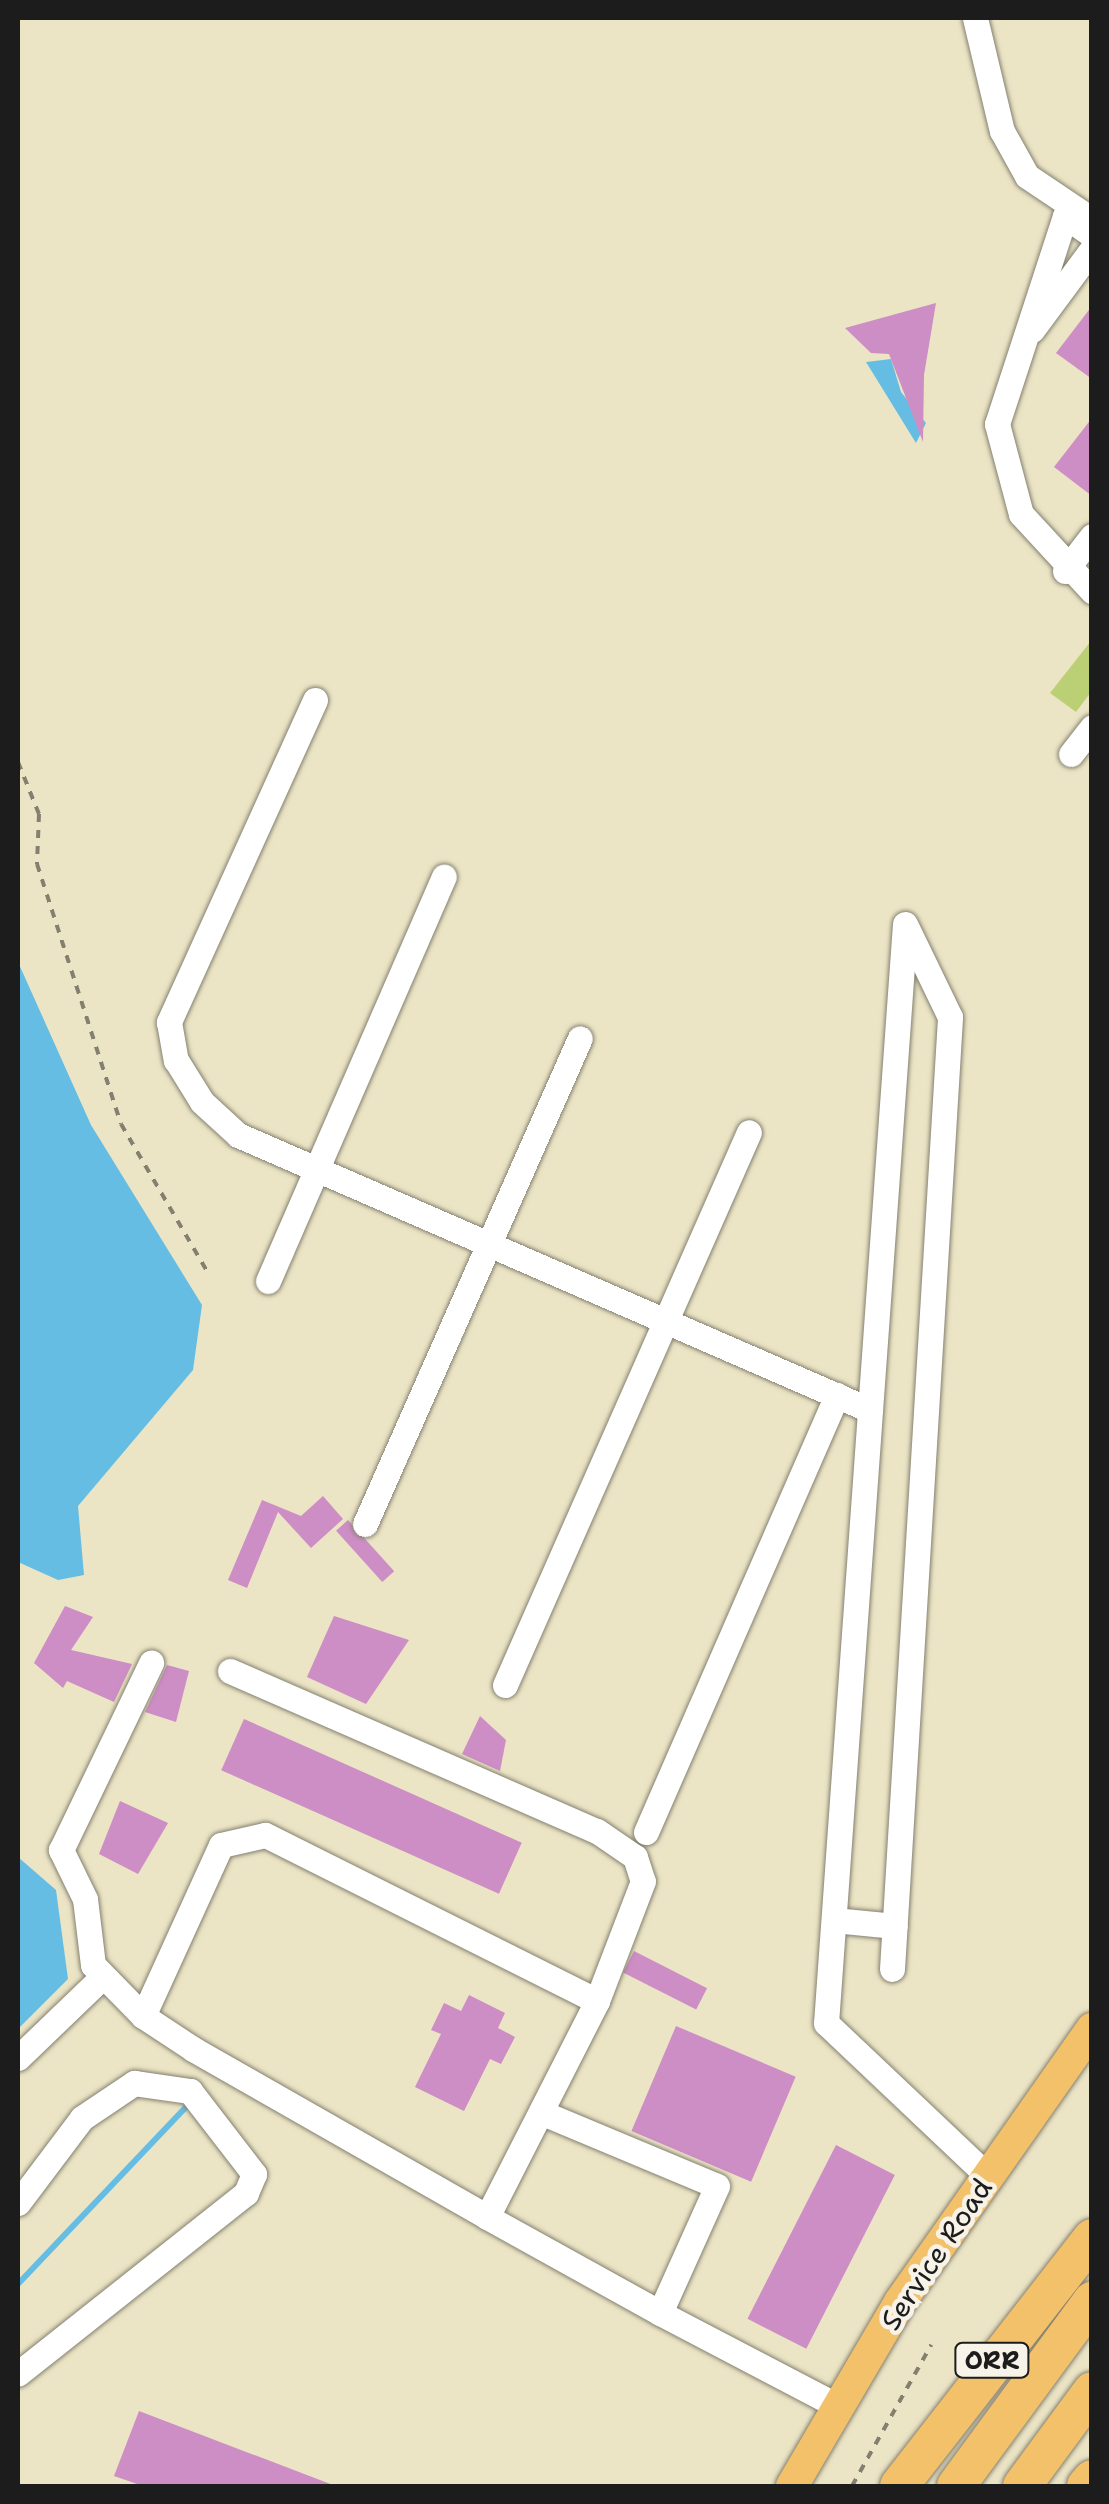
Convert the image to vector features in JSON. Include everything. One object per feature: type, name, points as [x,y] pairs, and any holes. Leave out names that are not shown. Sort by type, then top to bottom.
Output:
[{"type":"highway","name":"ORR","points":[[899,2486],[1092,2238]]},
{"type":"highway","name":"ORR","points":[[956,2486],[1092,2301]]},
{"type":"highway","points":[[1022,2486],[1092,2391]]},
{"type":"highway","points":[[1086,2486],[1092,2479]]},
{"type":"main road","name":"Service Road","points":[[792,2486],[988,2176],[1092,2029]]},
{"type":"street","points":[[975,18],[1002,131],[1027,176],[1076,214]]},
{"type":"street","points":[[985,18],[1014,126],[1092,235]]},
{"type":"street","points":[[1076,214],[1014,354],[997,424],[1006,480],[1065,571],[1092,591]]},
{"type":"street","points":[[1014,354],[1092,249]]},
{"type":"street","points":[[1065,571],[1092,536]]},
{"type":"street","points":[[315,700],[169,1022],[176,1060],[202,1102],[238,1135],[870,1410]]},
{"type":"street","points":[[1071,754],[1092,727]]},
{"type":"street","points":[[268,1281],[444,876]]},
{"type":"street","points":[[892,1969],[950,1017],[905,924],[826,2023],[988,2176]]},
{"type":"street","points":[[365,1524],[580,1038]]},
{"type":"street","points":[[505,1686],[748,1132]]},
{"type":"street","points":[[646,1832],[838,1395]]},
{"type":"street","points":[[151,1662],[61,1850],[85,1898],[101,1978],[143,2016],[487,2217],[840,2407]]},
{"type":"street","points":[[230,1670],[598,1830],[635,1857],[644,1881],[597,2001],[545,2114],[487,2217]]},
{"type":"street","points":[[143,2016],[210,1865],[240,1834],[265,1836],[597,2001]]},
{"type":"street","points":[[834,1920],[895,1926]]},
{"type":"street","points":[[18,2058],[101,1978]]},
{"type":"street","points":[[18,2203],[82,2118],[134,2083],[190,2091],[254,2174],[246,2193],[18,2374]]},
{"type":"street","points":[[545,2114],[716,2186],[660,2313]]},
{"type":"path","points":[[18,762],[39,814],[38,864],[121,1124],[207,1271]]},
{"type":"path","points":[[852,2486],[931,2345]]},
{"type":"green space","points":[[1091,641],[1091,692],[1076,712],[1050,693]]},
{"type":"water","points":[[891,359],[901,392],[926,423],[916,443],[866,362]]},
{"type":"water","points":[[18,962],[91,1125],[202,1305],[193,1370],[78,1506],[84,1575],[58,1580],[18,1562]]},
{"type":"water","points":[[18,1857],[56,1890],[68,1979],[18,2029]]},
{"type":"building","points":[[936,303],[924,375],[923,442],[889,354],[871,353],[845,328]]},
{"type":"building","points":[[1092,306],[1092,379],[1056,353]]},
{"type":"building","points":[[1092,418],[1092,496],[1054,467]]},
{"type":"building","points":[[323,1496],[343,1519],[311,1548],[278,1512],[247,1588],[228,1580],[262,1500],[301,1516]]},
{"type":"building","points":[[348,1520],[394,1571],[382,1582],[336,1531]]},
{"type":"building","points":[[65,1606],[93,1617],[71,1650],[132,1664],[114,1702],[67,1681],[63,1688],[34,1663]]},
{"type":"building","points":[[334,1616],[409,1640],[366,1704],[307,1677]]},
{"type":"building","points":[[167,1665],[189,1671],[176,1722],[145,1712]]},
{"type":"building","points":[[480,1716],[506,1740],[500,1771],[462,1754]]},
{"type":"building","points":[[244,1719],[522,1843],[499,1894],[221,1770]]},
{"type":"building","points":[[120,1801],[168,1823],[138,1874],[99,1854]]},
{"type":"building","points":[[634,1951],[707,1988],[696,2010],[623,1972]]},
{"type":"building","points":[[469,1995],[505,2013],[498,2028],[515,2037],[501,2064],[490,2059],[464,2111],[415,2087],[441,2034],[431,2030],[444,2003],[461,2011]]},
{"type":"building","points":[[676,2026],[796,2077],[751,2182],[631,2131]]},
{"type":"building","points":[[836,2145],[895,2175],[806,2349],[747,2319]]},
{"type":"building","points":[[139,2411],[333,2486],[143,2486],[114,2476]]},
{"type":"waterway","points":[[18,2284],[185,2108]]}]
